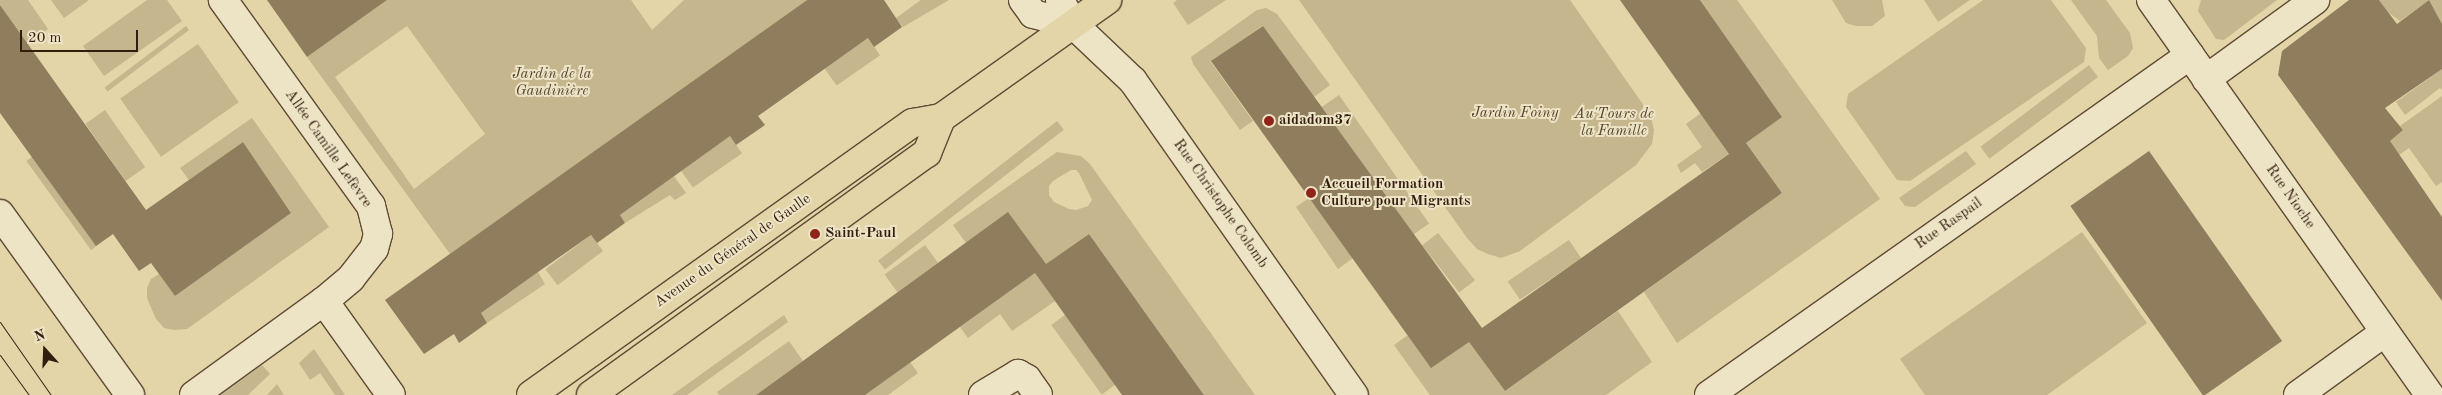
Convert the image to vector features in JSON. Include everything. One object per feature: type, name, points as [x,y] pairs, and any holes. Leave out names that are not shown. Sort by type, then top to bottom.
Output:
[{"type":"main road","name":"Avenue du Général de Gaulle","points":[[531,395],[913,123],[941,118],[1107,0]]},
{"type":"main road","points":[[591,395],[928,154],[941,118]]},
{"type":"street","name":"Allée Camille Lefèvre","points":[[194,395],[324,301],[351,278],[374,249],[378,234],[371,206],[223,0]]},
{"type":"street","points":[[1022,0],[1033,14],[1073,24]]},
{"type":"street","points":[[1060,0],[1073,24]]},
{"type":"street","name":"Rue Nioche","points":[[2151,0],[2430,395]]},
{"type":"street","points":[[2206,78],[2315,0]]},
{"type":"street","name":"Rue Christophe Colomb","points":[[1073,24],[1134,81],[1354,395]]},
{"type":"street","name":"Rue Raspail","points":[[1709,395],[2190,55]]},
{"type":"street","points":[[0,214],[130,395]]},
{"type":"street","points":[[324,301],[391,395]]},
{"type":"street","points":[[2298,395],[2385,332]]},
{"type":"street","points":[[983,395],[1018,374],[1027,379],[1038,395]]},
{"type":"green space","points":[[0,0],[28,0],[48,29],[28,45],[0,5]]},
{"type":"green space","points":[[51,0],[89,0],[64,18]]},
{"type":"green space","points":[[147,0],[167,0],[182,21],[104,76],[83,46]]},
{"type":"green space","name":"Jardin de la Gaudinière","points":[[387,0],[631,0],[652,30],[684,0],[807,0],[450,254],[307,57]],"holes":[[[407,26],[485,134],[414,189],[335,77]]]},
{"type":"green space","points":[[921,0],[949,0],[903,27],[896,18]]},
{"type":"green space","points":[[1177,0],[1226,0],[1188,25],[1173,3]]},
{"type":"green space","name":"Jardin Foiny","points":[[1299,0],[1570,0],[1651,116],[1654,130],[1652,144],[1636,165],[1520,251],[1501,258],[1488,254],[1477,249],[1467,238]]},
{"type":"green space","points":[[1700,0],[1737,0],[1880,199],[1677,343],[1644,292],[1782,193],[1746,143],[1782,117]]},
{"type":"green space","points":[[1832,0],[1882,0],[1885,16],[1872,26],[1856,26],[1846,23]]},
{"type":"green space","points":[[1924,0],[1970,0],[1938,22]]},
{"type":"green space","points":[[1983,0],[2051,0],[2086,48],[2084,62],[1910,181],[1897,180],[1846,107],[1848,94]]},
{"type":"green space","points":[[2071,0],[2106,0],[2130,33],[2133,48],[2128,56],[2108,70],[2099,58],[2097,36]]},
{"type":"green space","points":[[2201,0],[2277,0],[2224,40],[2216,39],[2198,11]]},
{"type":"green space","points":[[2379,0],[2429,0],[2400,21],[2389,13]]},
{"type":"green space","points":[[2429,0],[2442,0],[2442,24]]},
{"type":"green space","points":[[1266,8],[1277,14],[1330,85],[1314,97],[1262,26],[1211,62],[1253,121],[1240,130],[1193,64],[1191,57],[1257,10]]},
{"type":"green space","points":[[186,26],[189,30],[108,91],[105,87]]},
{"type":"green space","points":[[868,38],[880,55],[837,86],[825,68]]},
{"type":"green space","points":[[198,44],[239,102],[161,157],[120,98]]},
{"type":"green space","points":[[2089,65],[2098,77],[1989,159],[1980,147]]},
{"type":"green space","points":[[2442,69],[2442,90],[2440,88],[2405,115],[2396,102]]},
{"type":"green space","points":[[1339,95],[1429,224],[1412,236],[1322,107]]},
{"type":"green space","points":[[2442,96],[2442,182],[2436,186],[2409,148],[2396,157],[2388,142],[2403,130],[2400,126]]},
{"type":"green space","points":[[105,110],[145,167],[125,181],[85,124]]},
{"type":"green space","points":[[1701,113],[1729,154],[1702,172],[1695,163],[1681,173],[1677,165],[1702,147],[1686,124]]},
{"type":"green space","points":[[252,118],[329,227],[187,329],[174,330],[164,328],[156,319],[147,298],[147,288],[151,279],[159,274],[175,296],[291,213],[243,142],[189,180],[180,168]]},
{"type":"green space","points":[[1057,121],[1064,130],[885,269],[878,261]]},
{"type":"green space","points":[[730,136],[742,153],[693,188],[681,170]]},
{"type":"green space","points":[[1966,151],[1976,164],[1915,207],[1905,206],[1899,198]]},
{"type":"green space","points":[[1057,152],[1081,156],[1090,164],[1255,395],[1204,395],[1089,234],[1046,264],[966,243],[953,225]],"holes":[[[1071,170],[1076,170],[1092,200],[1088,206],[1076,210],[1054,202],[1049,195],[1049,186],[1053,181]]]},
{"type":"green space","points":[[32,157],[97,246],[91,250],[26,161]]},
{"type":"green space","points":[[674,176],[686,193],[675,200],[670,195],[625,223],[620,215]]},
{"type":"green space","points":[[1309,198],[1353,258],[1338,269],[1296,207]]},
{"type":"green space","points":[[2082,232],[2147,323],[2047,395],[1925,395],[1900,359]]},
{"type":"green space","points":[[1438,233],[1475,280],[1459,293],[1422,245]]},
{"type":"green space","points":[[591,235],[603,251],[558,285],[545,269]]},
{"type":"green space","points":[[1569,240],[1581,258],[1520,300],[1508,281]]},
{"type":"green space","points":[[925,245],[938,263],[897,292],[885,274]]},
{"type":"green space","points":[[538,272],[545,284],[487,323],[481,313]]},
{"type":"green space","points":[[1035,273],[1055,301],[1012,331],[1000,314],[968,338],[960,327]]},
{"type":"green space","points":[[1618,311],[1652,362],[1606,395],[1430,395],[1394,345],[1408,335],[1469,342],[1505,391]]},
{"type":"green space","points":[[784,315],[788,322],[687,395],[672,395]]},
{"type":"green space","points":[[1065,315],[1116,385],[1102,395],[1051,325]]},
{"type":"green space","points":[[789,341],[803,361],[756,395],[719,395],[717,392]]},
{"type":"green space","points":[[314,349],[345,395],[335,395],[320,373],[310,380],[299,363]]},
{"type":"green space","points":[[910,362],[918,373],[888,395],[865,395]]},
{"type":"green space","points":[[262,365],[270,374],[248,395],[219,395]]},
{"type":"green space","points":[[277,384],[284,395],[267,395]]},
{"type":"building","points":[[267,0],[387,0],[307,57]]},
{"type":"building","points":[[807,0],[884,0],[902,27],[874,47],[868,38],[758,116],[765,125],[736,145],[730,136],[620,215],[625,223],[597,243],[591,235],[538,272],[481,313],[487,323],[459,343],[454,334],[424,354],[385,300]]},
{"type":"building","points":[[1620,0],[1700,0],[1782,117],[1746,143],[1782,193],[1505,391],[1469,342],[1431,368],[1211,61],[1263,26],[1482,328],[1729,154]]},
{"type":"building","points":[[2349,0],[2379,0],[2397,24],[2429,0],[2442,24],[2442,69],[2385,108],[2403,130],[2390,141],[2442,217],[2442,301],[2278,75],[2282,51]]},
{"type":"building","points":[[0,5],[146,210],[243,142],[291,213],[175,296],[151,263],[139,271],[113,234],[96,246],[0,113]]},
{"type":"building","points":[[2149,151],[2282,341],[2203,395],[2070,206]]},
{"type":"building","points":[[1008,212],[1046,264],[1089,234],[1204,395],[1122,395],[1035,273],[865,395],[756,395]]},
{"type":"tram line","points":[[0,322],[51,395]]},
{"type":"tram line","points":[[0,355],[29,395]]},
{"type":"place","name":"aidadom37","points":[[1269,121]]},
{"type":"place","name":"Accueil Formation Culture pour Migrants","points":[[1311,193]]},
{"type":"place","name":"Saint-Paul","points":[[815,234]]},
{"type":"park label","name":"Au'Tours de la Famille","points":[[1614,122]]}]
